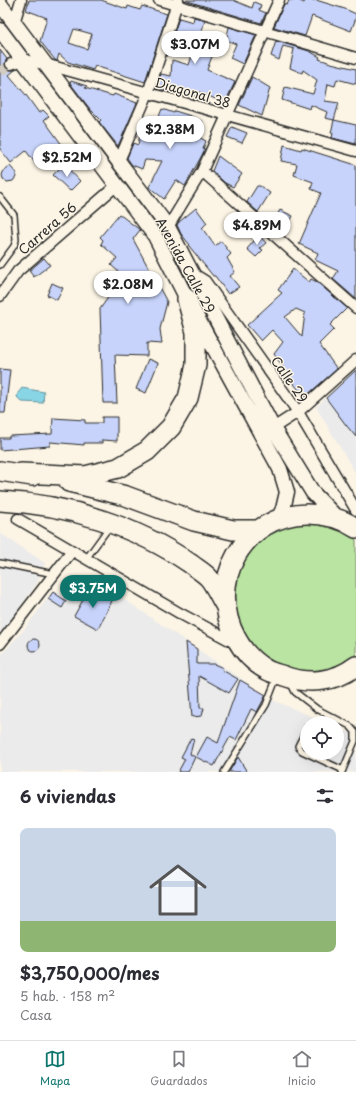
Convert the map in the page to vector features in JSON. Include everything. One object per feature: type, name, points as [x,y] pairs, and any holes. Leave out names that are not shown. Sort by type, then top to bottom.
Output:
[{"type":"highway","points":[[0,471],[85,476],[118,468],[147,451],[171,427],[188,398],[196,365],[196,332],[187,299]]},
{"type":"highway","points":[[21,473],[83,485],[126,496],[194,521],[233,530],[258,530]]},
{"type":"highway","points":[[0,501],[24,502],[68,511],[112,524],[152,541],[177,555],[209,577],[225,605]]},
{"type":"highway","points":[[356,528],[338,518],[318,514],[298,514],[278,519],[258,530],[246,542],[236,556],[225,588],[225,605],[230,626],[241,646],[253,660],[267,670],[302,681],[356,684]]},
{"type":"highway","points":[[320,681],[347,673],[356,666]]},
{"type":"main road","name":"Avenida Calle 29","points":[[0,4],[168,227],[273,428],[313,493],[338,518]]},
{"type":"main road","name":"Avenida Calle 29","points":[[0,30],[17,62],[117,185],[155,236],[187,299],[280,469],[287,492],[283,509],[278,519]]},
{"type":"street","points":[[14,23],[21,0]]},
{"type":"street","points":[[159,0],[176,2],[356,58]]},
{"type":"street","points":[[168,227],[202,171],[279,0]]},
{"type":"street","points":[[118,162],[148,93],[176,2]]},
{"type":"street","name":"Diagonal 38","points":[[17,62],[45,64],[356,151]]},
{"type":"street","points":[[202,171],[356,308]]},
{"type":"street","name":"Carrera 56","points":[[0,296],[18,271],[117,185]]},
{"type":"street","name":"Calle 29","points":[[191,272],[205,281],[298,412],[356,510]]},
{"type":"street","points":[[273,428],[298,412],[356,360]]},
{"type":"street","points":[[18,519],[182,614],[241,646]]},
{"type":"street","points":[[0,644],[72,551]]},
{"type":"lane","points":[[0,197],[14,215],[16,240],[14,246],[0,265]]},
{"type":"lane","points":[[86,559],[112,524]]},
{"type":"lane","points":[[0,563],[54,574]]},
{"type":"lane","points":[[224,772],[283,676],[295,692],[317,709],[350,726],[355,732],[355,741],[342,771],[326,760]]},
{"type":"shaded area","points":[[356,369],[356,474],[316,407]]},
{"type":"shaded area","points":[[0,533],[45,563],[37,583],[0,636]]},
{"type":"shaded area","points":[[86,577],[100,583],[273,700],[311,716],[300,716],[300,760],[344,760],[344,730],[356,735],[356,772],[0,772],[0,656],[22,632],[53,591],[71,597]]},
{"type":"green space","points":[[300,523],[330,526],[343,531],[356,540],[356,654],[338,665],[317,670],[298,670],[280,665],[265,656],[252,644],[243,629],[237,612],[236,594],[239,575],[248,554],[262,540],[272,533]]},
{"type":"water","points":[[22,388],[44,392],[43,403],[22,402],[17,397]]},
{"type":"building","points":[[29,0],[101,0],[127,9],[128,6],[140,10],[142,6],[167,14],[145,82],[95,66],[93,70],[68,62],[59,54],[57,61],[55,60],[40,41],[47,18],[26,10]],"holes":[[[74,29],[92,34],[87,49],[69,43]]]},
{"type":"building","points":[[184,0],[233,0],[252,8],[254,2],[261,5],[259,10],[266,13],[261,23]]},
{"type":"building","points":[[289,0],[298,0],[304,3],[305,0],[316,0],[345,9],[356,14],[356,18],[351,31],[312,16],[305,36],[274,27],[284,4],[287,5]]},
{"type":"building","points":[[194,17],[205,20],[201,34],[218,40],[207,70],[235,82],[225,103],[199,92],[197,97],[181,91],[181,95],[156,88],[161,74],[171,76],[172,60],[189,65],[194,49],[171,42],[179,18],[193,22]]},
{"type":"building","points":[[229,27],[256,35],[243,64],[230,58],[236,44],[226,40]]},
{"type":"building","points":[[276,41],[309,51],[320,57],[319,59],[356,69],[356,84],[337,79],[335,86],[328,84],[325,101],[339,103],[334,120],[325,118],[327,112],[311,105],[310,109],[282,100],[285,87],[313,94],[317,80],[303,70],[302,73],[290,68],[294,49],[283,46],[279,60],[271,56]]},
{"type":"building","points":[[0,50],[7,59],[5,63],[6,69],[15,70],[9,75],[39,113],[43,110],[49,116],[44,120],[65,149],[53,159],[48,153],[36,164],[26,151],[11,163],[0,149]]},
{"type":"building","points":[[252,77],[270,88],[262,116],[239,105]]},
{"type":"building","points":[[71,81],[87,86],[85,88],[113,96],[114,94],[137,103],[118,146],[99,122],[101,120],[90,109],[70,83]]},
{"type":"building","points":[[162,109],[191,116],[203,122],[195,135],[206,141],[203,149],[205,149],[185,186],[176,180],[164,199],[149,187],[162,161],[145,160],[142,169],[132,165],[127,158],[133,143],[138,145],[141,129],[152,133]]},
{"type":"building","points":[[334,120],[356,125],[356,144],[332,138],[333,133],[331,133]]},
{"type":"building","points":[[232,127],[247,133],[242,143],[227,137]]},
{"type":"building","points":[[284,145],[301,150],[302,148],[356,165],[356,299],[333,279],[338,271],[315,260],[318,253],[299,244],[321,193],[311,189],[313,182],[294,175],[297,164],[281,161]]},
{"type":"building","points":[[218,156],[242,174],[233,187],[225,183],[212,171]]},
{"type":"building","points":[[64,164],[80,181],[70,191],[53,175]]},
{"type":"building","points":[[10,166],[16,173],[16,177],[13,181],[7,182],[3,179],[2,175],[4,170]]},
{"type":"building","points":[[257,186],[260,186],[270,193],[258,212],[247,202]]},
{"type":"building","points":[[196,208],[207,223],[202,228],[215,246],[221,241],[231,254],[227,258],[235,272],[230,276],[239,287],[228,294],[215,276],[213,276],[189,246],[190,245],[181,234],[177,225]]},
{"type":"building","points":[[280,210],[293,216],[284,233],[273,222]]},
{"type":"building","points":[[119,214],[140,230],[133,239],[167,302],[160,329],[162,344],[147,343],[147,356],[115,355],[117,403],[103,403],[100,309],[123,276],[111,265],[117,258],[101,244],[103,240],[100,237]]},
{"type":"building","points":[[259,235],[266,243],[260,248],[263,250],[256,257],[247,249]]},
{"type":"building","points":[[44,258],[50,265],[34,277],[29,271]]},
{"type":"building","points":[[293,269],[309,282],[311,279],[317,282],[347,308],[330,325],[334,329],[319,344],[337,369],[305,397],[281,369],[283,367],[274,354],[283,342],[272,330],[261,341],[247,325],[282,293],[278,290]],"holes":[[[296,309],[305,313],[302,337],[285,317]]]},
{"type":"building","points":[[52,283],[63,288],[57,300],[47,295]]},
{"type":"building","points":[[148,359],[158,363],[146,393],[136,389]]},
{"type":"building","points":[[0,369],[10,370],[5,413],[0,413]]},
{"type":"building","points":[[356,370],[356,437],[326,398]]},
{"type":"building","points":[[102,417],[117,417],[117,441],[102,440],[102,443],[84,443],[84,445],[50,442],[50,446],[0,450],[0,438],[9,438],[9,436],[52,434],[53,418],[85,420],[85,423],[102,423]]},
{"type":"building","points":[[89,589],[112,601],[98,629],[74,616]]},
{"type":"building","points":[[53,592],[66,601],[62,608],[48,599]]},
{"type":"building","points":[[34,639],[38,641],[40,645],[38,649],[34,651],[30,649],[28,645],[30,641]]},
{"type":"building","points":[[186,642],[197,649],[197,664],[214,664],[223,668],[222,670],[238,679],[229,693],[199,676],[200,708],[204,708],[202,716],[192,717]]},
{"type":"building","points":[[240,680],[266,695],[257,712],[251,709],[236,740],[230,737],[214,766],[196,757],[207,737],[218,743]]},
{"type":"building","points":[[191,738],[194,739],[190,754],[195,757],[188,772],[178,772],[185,759],[181,757]]},
{"type":"building","points":[[238,757],[247,772],[229,772]]},
{"type":"tunnel","points":[[0,72],[11,64]]}]
